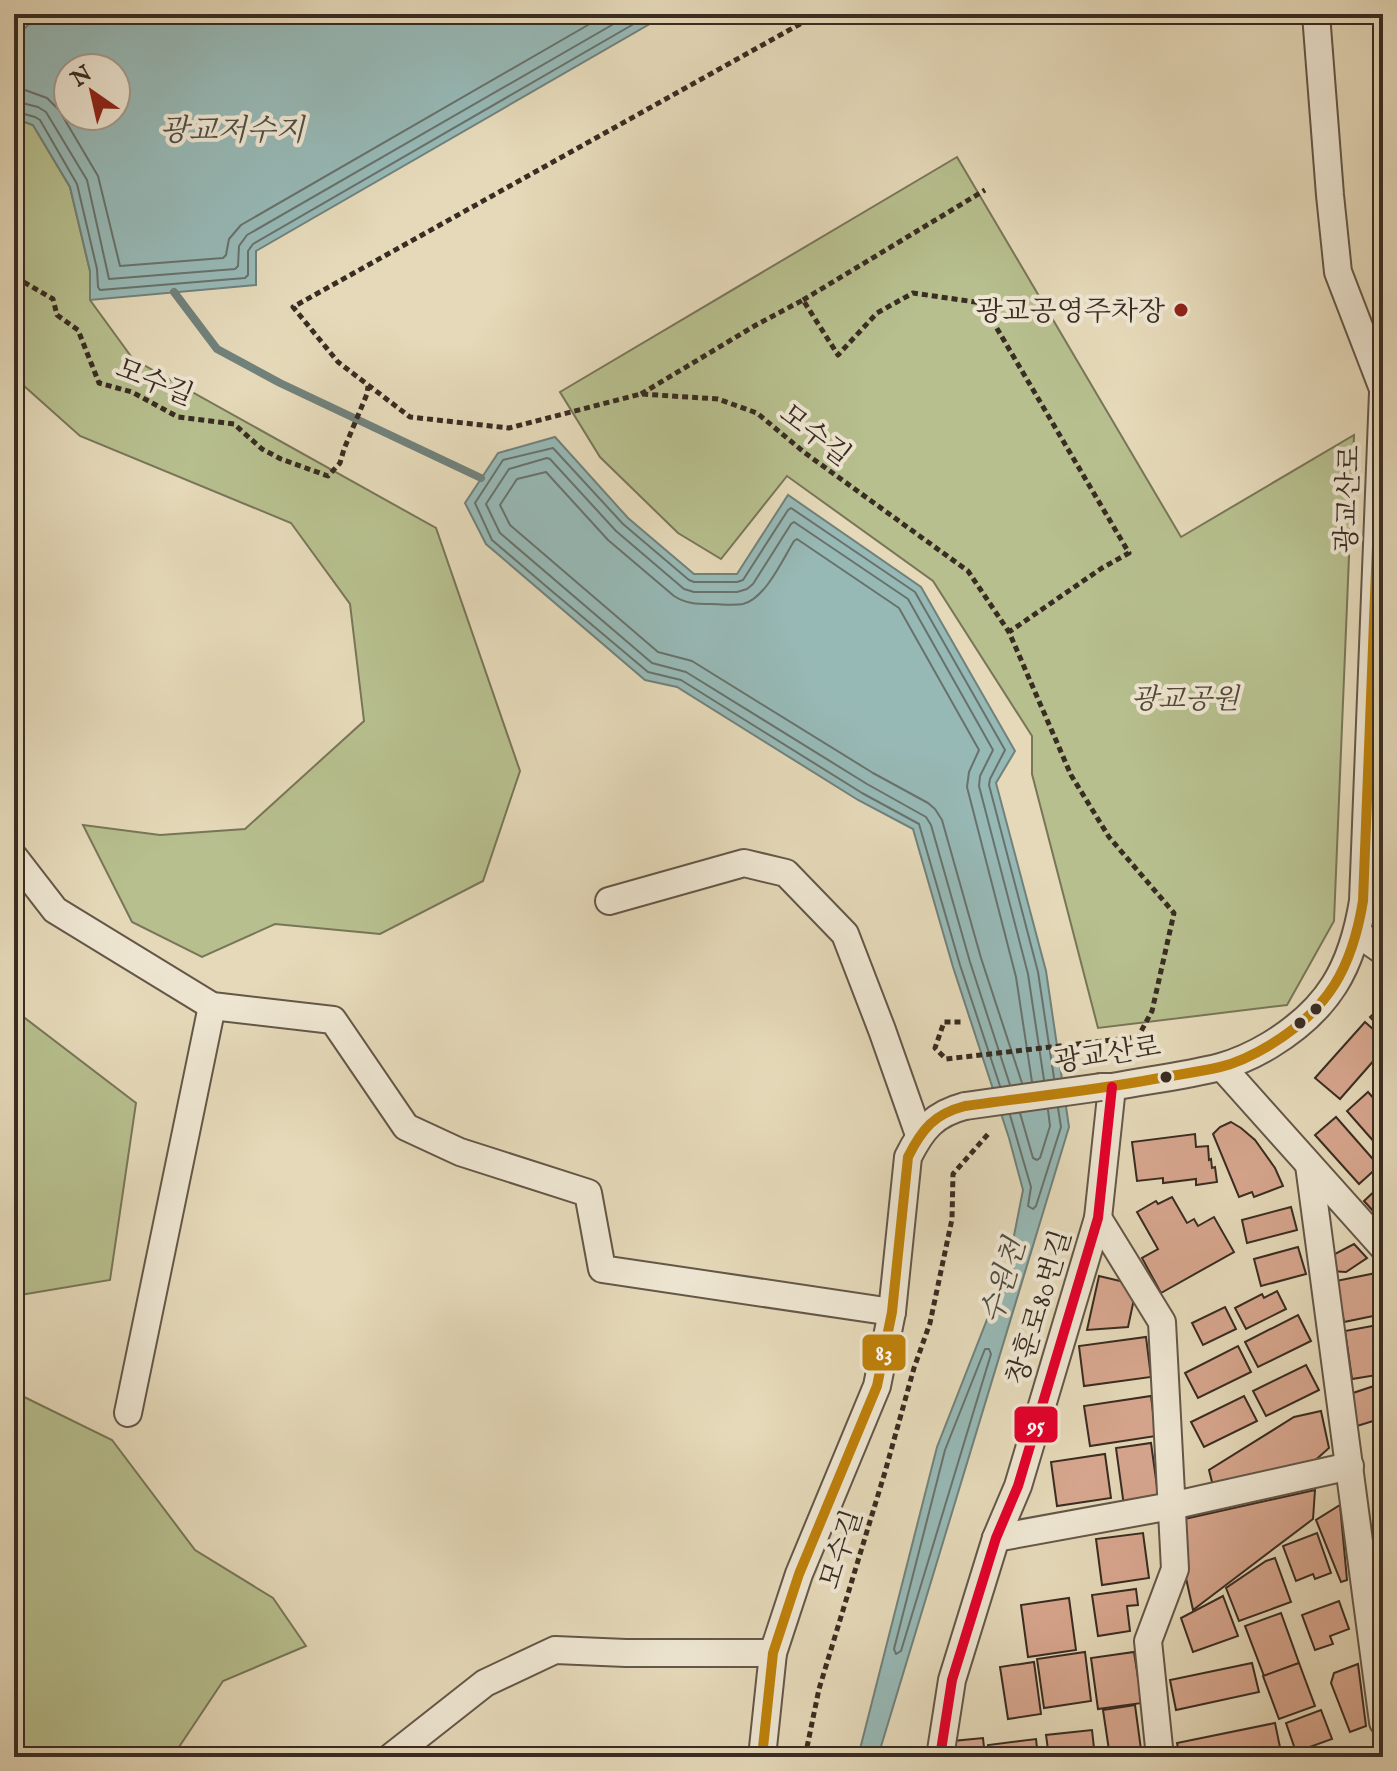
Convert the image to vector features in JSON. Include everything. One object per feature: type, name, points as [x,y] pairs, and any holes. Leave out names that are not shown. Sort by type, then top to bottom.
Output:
[{"type":"street","name":"광교산로","points":[[919,1135],[949,1110],[965,1106],[1107,1087],[1222,1067],[1257,1053],[1288,1034],[1321,1006],[1341,974],[1373,903],[1383,391],[1338,272],[1316,14]]},
{"type":"street","points":[[14,857],[55,910],[212,1006],[333,1020],[406,1127],[460,1152],[588,1193],[602,1269],[892,1312]]},
{"type":"street","points":[[609,901],[744,863],[786,873],[845,934],[919,1135],[908,1157],[892,1312],[877,1386],[799,1574],[773,1653],[762,1757]]},
{"type":"street","points":[[1357,933],[1383,951]]},
{"type":"street","points":[[128,1413],[212,1006]]},
{"type":"street","points":[[1222,1067],[1383,1247]]},
{"type":"street","name":"창훈로80번길","points":[[940,1757],[952,1680],[996,1538],[1018,1486],[1098,1218],[1107,1087]]},
{"type":"street","points":[[1309,1165],[1383,1722]]},
{"type":"street","points":[[1098,1218],[1162,1322],[1175,1569],[1148,1641],[1160,1757]]},
{"type":"street","points":[[996,1538],[1171,1506],[1350,1466]]},
{"type":"street","points":[[391,1757],[485,1683],[555,1650],[773,1653]]},
{"type":"path","points":[[368,385],[338,362],[293,307],[818,14]]},
{"type":"path","points":[[641,394],[985,190]]},
{"type":"path","name":"모수길","points":[[14,244],[22,281],[53,299],[57,315],[78,330],[99,383],[132,392],[178,417],[234,424],[262,449],[281,459],[328,476],[340,463],[368,385]]},
{"type":"path","points":[[803,300],[838,355],[877,313],[913,293],[982,303],[1129,553],[1009,632]]},
{"type":"path","name":"모수길","points":[[368,385],[410,417],[509,428],[641,394],[718,399],[757,413],[805,453],[968,571],[1009,632],[1071,775],[1109,837],[1174,913],[1152,1011],[1138,1037],[946,1059],[935,1048],[944,1022],[963,1022]]},
{"type":"path","name":"모수길","points":[[805,1757],[819,1689],[930,1323],[952,1219],[953,1174],[989,1133]]},
{"type":"green space","points":[[14,118],[33,125],[70,187],[90,271],[90,300],[133,359],[436,528],[520,771],[483,881],[380,934],[275,924],[202,957],[132,922],[83,825],[160,835],[245,829],[364,721],[350,604],[291,523],[80,436],[14,377]]},
{"type":"green space","name":"광교공원","points":[[957,157],[1181,537],[1354,435],[1334,921],[1287,1005],[1098,1028],[1032,774],[1032,736],[933,581],[787,476],[721,559],[678,533],[600,457],[560,392]]},
{"type":"green space","points":[[14,1006],[17,1012],[136,1103],[110,1280],[14,1296]]},
{"type":"green space","points":[[14,1392],[112,1440],[195,1550],[273,1598],[306,1646],[223,1681],[175,1753],[164,1757],[14,1757]]},
{"type":"water","name":"광교저수지","points":[[38,14],[667,14],[256,251],[256,285],[90,300],[90,271],[70,187],[33,125],[14,118],[14,40]]},
{"type":"water","name":"수원천","points":[[555,437],[628,518],[694,574],[737,574],[788,495],[921,587],[1015,751],[996,783],[1046,971],[1069,1127],[880,1757],[858,1757],[937,1447],[1008,1266],[1023,1190],[913,829],[858,800],[677,687],[645,680],[486,544],[465,503],[498,453]]},
{"type":"building","points":[[1383,1005],[1383,1031],[1370,1017]]},
{"type":"building","points":[[1365,1022],[1383,1038],[1383,1050],[1340,1099],[1315,1078]]},
{"type":"building","points":[[1368,1092],[1383,1109],[1383,1152],[1347,1111]]},
{"type":"building","points":[[1336,1117],[1379,1166],[1359,1184],[1315,1135]]},
{"type":"building","points":[[1231,1122],[1255,1140],[1275,1168],[1283,1186],[1254,1197],[1252,1192],[1239,1197],[1213,1134]]},
{"type":"building","points":[[1195,1134],[1196,1147],[1208,1146],[1209,1160],[1212,1168],[1215,1167],[1217,1182],[1196,1185],[1196,1179],[1163,1183],[1163,1178],[1137,1181],[1132,1142]]},
{"type":"building","points":[[1383,1183],[1383,1222],[1364,1201]]},
{"type":"building","points":[[1172,1197],[1187,1223],[1194,1219],[1198,1226],[1214,1217],[1234,1252],[1161,1293],[1142,1258],[1158,1249],[1137,1212],[1156,1201],[1158,1204]]},
{"type":"building","points":[[1291,1207],[1297,1230],[1247,1243],[1242,1220]]},
{"type":"building","points":[[1354,1244],[1367,1258],[1346,1272],[1330,1271],[1329,1257]]},
{"type":"building","points":[[1298,1247],[1306,1274],[1261,1286],[1254,1259]]},
{"type":"building","points":[[1376,1273],[1383,1314],[1344,1322],[1336,1281]]},
{"type":"building","points":[[1099,1276],[1137,1285],[1128,1327],[1087,1330]]},
{"type":"building","points":[[1277,1291],[1286,1309],[1246,1329],[1235,1308],[1262,1294],[1264,1298]]},
{"type":"building","points":[[1225,1307],[1236,1329],[1203,1345],[1192,1323]]},
{"type":"building","points":[[1298,1315],[1311,1341],[1258,1367],[1245,1342]]},
{"type":"building","points":[[1383,1324],[1383,1374],[1352,1379],[1345,1331]]},
{"type":"building","points":[[1146,1337],[1151,1377],[1084,1386],[1079,1346]]},
{"type":"building","points":[[1238,1346],[1251,1372],[1198,1398],[1185,1373]]},
{"type":"building","points":[[1306,1365],[1319,1390],[1266,1416],[1253,1391]]},
{"type":"building","points":[[1383,1383],[1383,1418],[1357,1426],[1347,1395]]},
{"type":"building","points":[[1151,1396],[1156,1436],[1090,1446],[1084,1406]]},
{"type":"building","points":[[1244,1396],[1257,1421],[1204,1447],[1191,1422]]},
{"type":"building","points":[[1321,1411],[1329,1448],[1311,1464],[1213,1486],[1209,1470],[1294,1417]]},
{"type":"building","points":[[1151,1443],[1159,1501],[1124,1506],[1116,1448]]},
{"type":"building","points":[[1105,1454],[1111,1498],[1057,1506],[1051,1462]]},
{"type":"building","points":[[1315,1490],[1313,1519],[1193,1610],[1182,1560],[1188,1559],[1180,1520]]},
{"type":"building","points":[[1340,1505],[1347,1580],[1341,1582],[1316,1520]]},
{"type":"building","points":[[1143,1533],[1149,1578],[1102,1585],[1096,1539]]},
{"type":"building","points":[[1317,1533],[1331,1573],[1315,1579],[1313,1574],[1296,1581],[1283,1546]]},
{"type":"building","points":[[1275,1558],[1291,1602],[1239,1621],[1226,1588]]},
{"type":"building","points":[[1136,1589],[1138,1605],[1127,1606],[1130,1631],[1098,1636],[1092,1595]]},
{"type":"building","points":[[1223,1596],[1238,1636],[1193,1652],[1181,1618]]},
{"type":"building","points":[[1069,1598],[1076,1650],[1028,1657],[1021,1605]]},
{"type":"building","points":[[1339,1601],[1349,1629],[1330,1636],[1333,1644],[1315,1650],[1302,1615]]},
{"type":"building","points":[[1281,1613],[1299,1663],[1264,1676],[1245,1626]]},
{"type":"building","points":[[1085,1652],[1091,1701],[1044,1708],[1037,1659]]},
{"type":"building","points":[[1134,1652],[1142,1703],[1098,1709],[1091,1658]]},
{"type":"building","points":[[1034,1662],[1041,1714],[1008,1719],[1000,1667]]},
{"type":"building","points":[[1252,1663],[1259,1692],[1176,1710],[1170,1680]]},
{"type":"building","points":[[1299,1663],[1315,1706],[1279,1719],[1263,1676]]},
{"type":"building","points":[[1358,1664],[1366,1726],[1350,1732],[1331,1683],[1334,1673]]},
{"type":"building","points":[[1135,1705],[1142,1757],[1110,1757],[1103,1710]]},
{"type":"building","points":[[1321,1710],[1332,1739],[1296,1752],[1286,1723]]},
{"type":"building","points":[[1275,1723],[1282,1757],[1180,1757],[1177,1743]]},
{"type":"building","points":[[1092,1730],[1095,1757],[1049,1757],[1046,1735]]},
{"type":"building","points":[[983,1738],[985,1757],[955,1757],[953,1741]]},
{"type":"building","points":[[1036,1739],[1038,1757],[989,1757],[988,1745]]},
{"type":"waterway","points":[[174,292],[217,349],[280,383],[481,478]]},
{"type":"transit line","name":"83","points":[[762,1757],[773,1653],[799,1574],[877,1386],[892,1312],[908,1157],[918,1138],[937,1118],[965,1106],[1130,1083],[1212,1069],[1239,1061],[1270,1045],[1308,1017],[1334,985],[1344,967],[1363,901],[1383,392]]},
{"type":"transit line","name":"95","points":[[940,1757],[952,1680],[996,1538],[1018,1486],[1098,1218],[1112,1087]]},
{"type":"place","name":"광교공영주차장","points":[[1181,310]]}]
